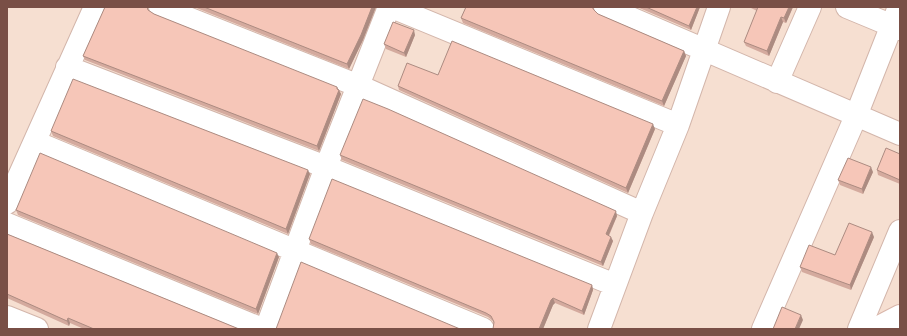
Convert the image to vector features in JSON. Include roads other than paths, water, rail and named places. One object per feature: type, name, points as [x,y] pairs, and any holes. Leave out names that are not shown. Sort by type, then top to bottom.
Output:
[{"type":"street","points":[[7,203],[95,7]]},
{"type":"street","points":[[160,7],[359,86],[642,213]]},
{"type":"street","points":[[266,329],[326,167],[389,7]]},
{"type":"street","points":[[392,7],[678,125]]},
{"type":"street","points":[[605,7],[900,134]]},
{"type":"street","points":[[599,329],[642,213],[678,125],[719,7]]},
{"type":"street","points":[[777,82],[810,7]]},
{"type":"street","points":[[763,329],[897,20],[848,7]]},
{"type":"street","points":[[67,67],[326,167],[615,285]]},
{"type":"street","points":[[35,142],[483,329]]},
{"type":"street","points":[[7,224],[262,329]]},
{"type":"street","points":[[859,329],[900,231]]},
{"type":"street","points":[[875,329],[900,316]]},
{"type":"street","points":[[7,317],[37,329]]}]
